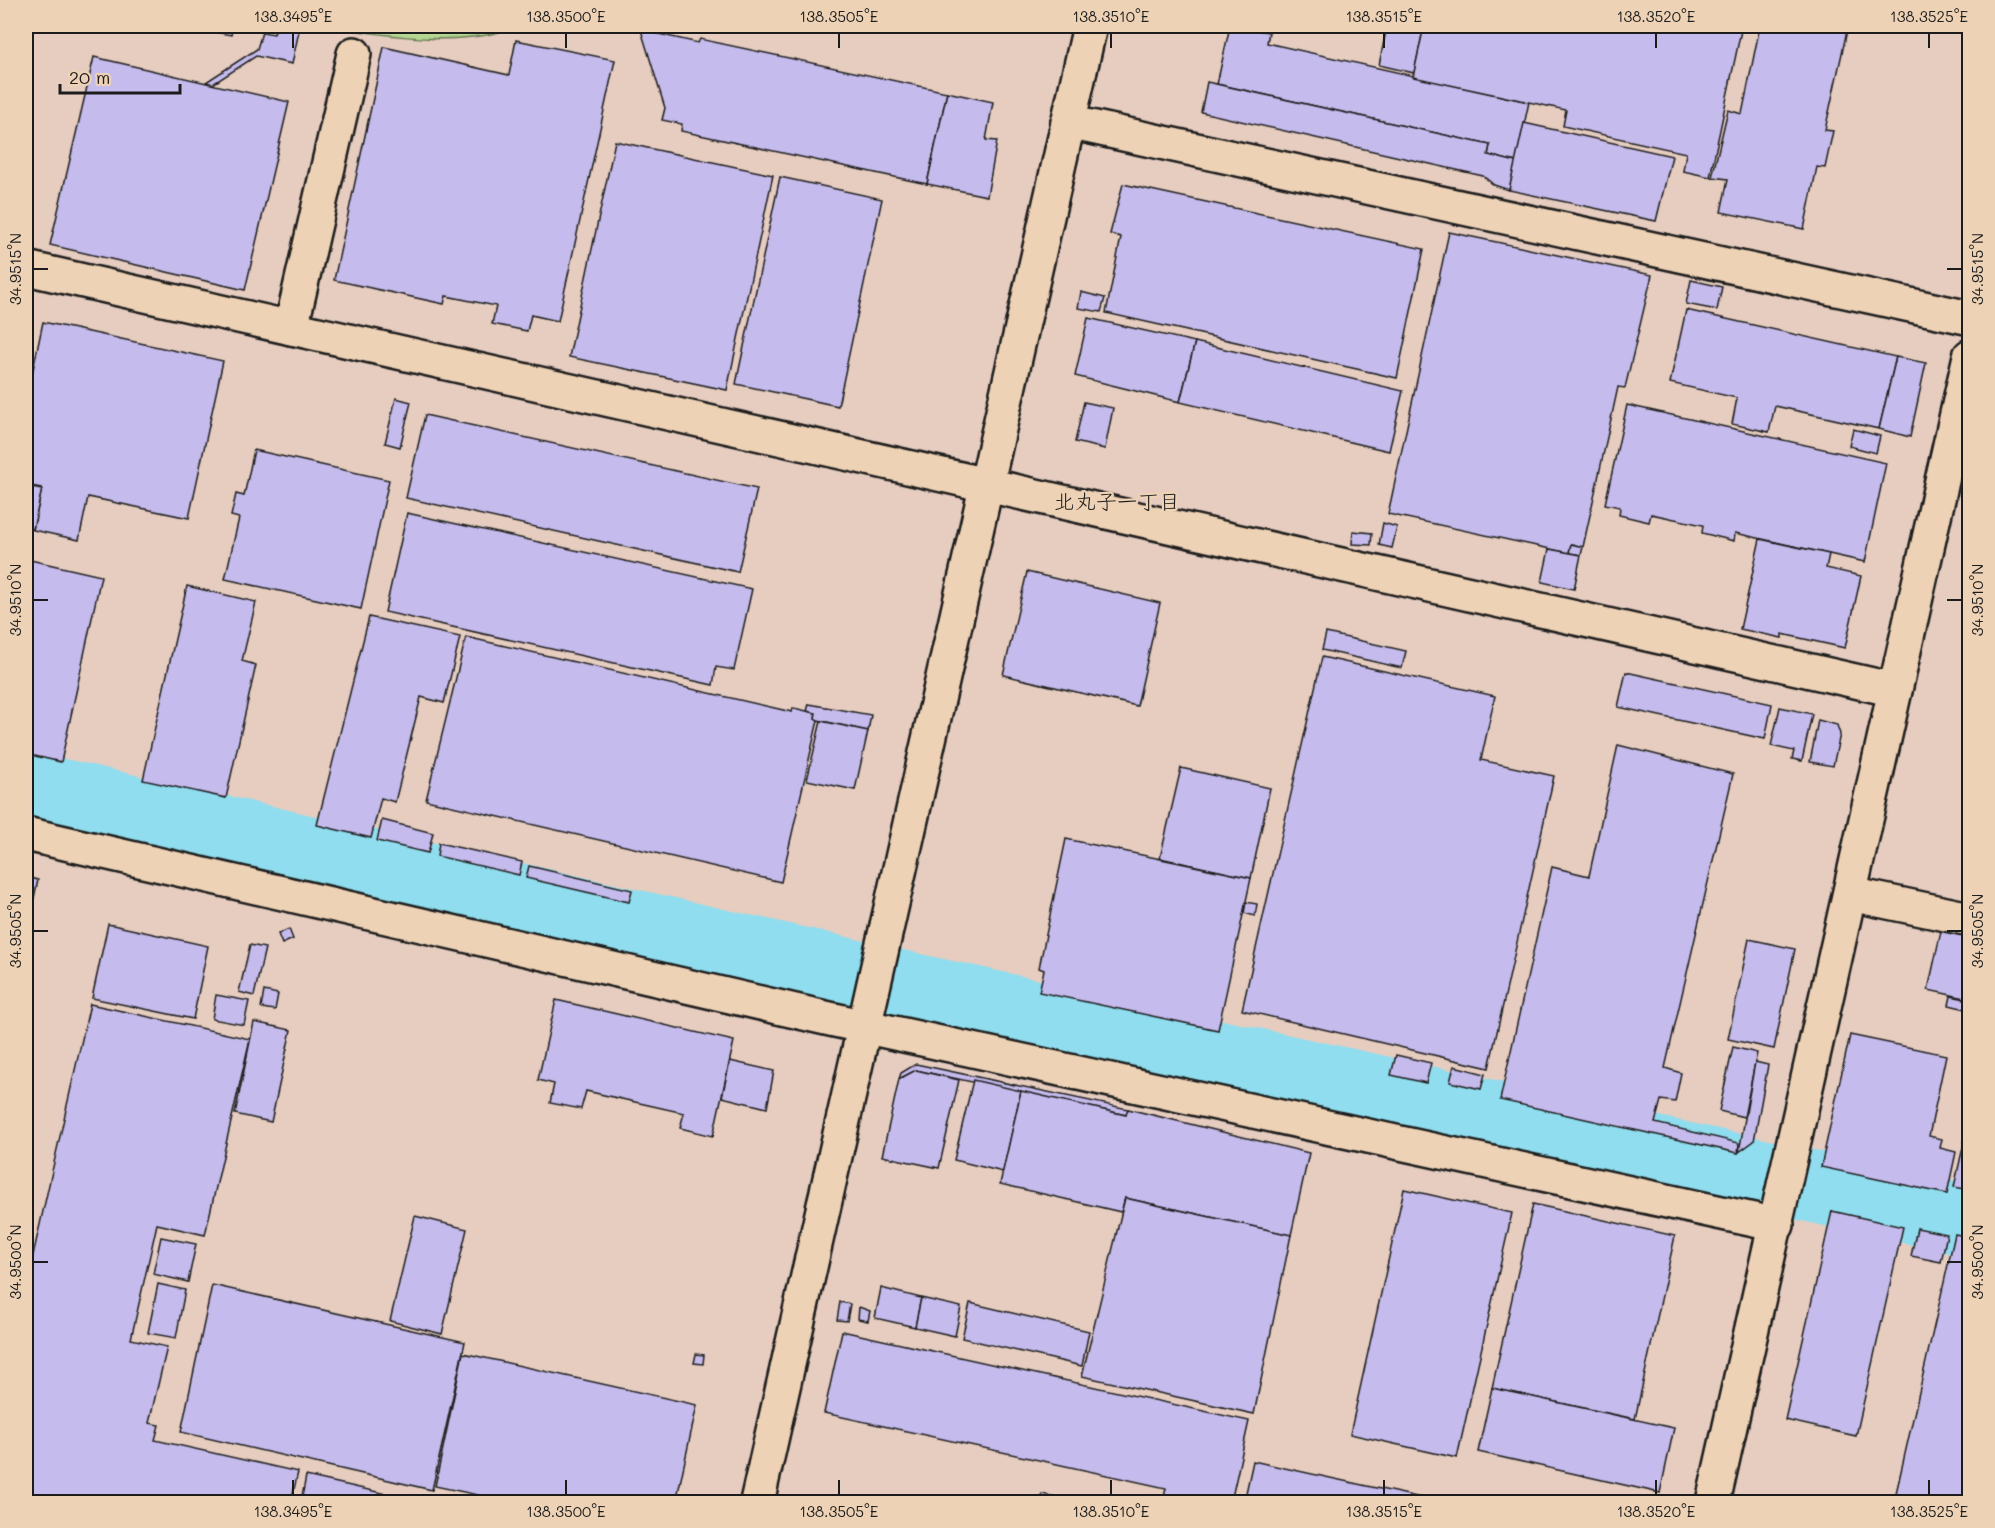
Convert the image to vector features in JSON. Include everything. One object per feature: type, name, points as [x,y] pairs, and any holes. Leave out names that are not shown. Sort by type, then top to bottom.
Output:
[{"type":"street","points":[[756,1503],[1090,26]]},
{"type":"street","points":[[291,328],[354,54]]},
{"type":"street","points":[[1068,122],[1970,318]]},
{"type":"street","points":[[26,268],[1895,690]]},
{"type":"street","points":[[1713,1503],[1970,356]]},
{"type":"street","points":[[26,834],[866,1015],[1777,1225]]},
{"type":"street","points":[[1850,894],[1970,920]]},
{"type":"green space","points":[[322,26],[517,26],[495,33],[447,39],[395,36]]},
{"type":"building","points":[[204,26],[233,26],[231,35],[203,30]]},
{"type":"building","points":[[276,26],[300,26],[292,64],[256,56],[213,84],[206,82],[257,49],[262,32],[274,34]]},
{"type":"building","points":[[1230,26],[1269,32],[1267,43],[1529,102],[1516,162],[1488,155],[1490,145],[1217,84]]},
{"type":"building","points":[[1387,26],[1424,26],[1414,73],[1379,65]]},
{"type":"building","points":[[1424,26],[1742,26],[1710,177],[1683,171],[1686,153],[1563,126],[1566,110],[1413,77]]},
{"type":"building","points":[[1760,26],[1848,26],[1825,130],[1833,131],[1825,168],[1817,167],[1804,229],[1721,212],[1728,179],[1712,177],[1728,110],[1742,114]]},
{"type":"building","points":[[641,30],[698,43],[700,39],[947,92],[927,184],[681,131],[682,124],[662,120],[665,108]]},
{"type":"building","points":[[516,40],[615,60],[558,321],[531,315],[527,331],[492,324],[496,306],[446,296],[444,304],[334,280],[384,47],[509,75]]},
{"type":"building","points":[[94,57],[289,102],[245,290],[50,245]]},
{"type":"building","points":[[1207,82],[1490,145],[1488,155],[1516,162],[1509,190],[1494,185],[1483,176],[1201,112]]},
{"type":"building","points":[[947,92],[993,102],[986,140],[997,141],[987,196],[927,184]]},
{"type":"building","points":[[1524,123],[1672,156],[1656,221],[1509,190]]},
{"type":"building","points":[[615,141],[773,175],[727,390],[569,357]]},
{"type":"building","points":[[780,177],[882,199],[838,406],[736,384]]},
{"type":"building","points":[[1123,184],[1424,249],[1397,378],[1106,313],[1121,237],[1110,234]]},
{"type":"building","points":[[1449,232],[1652,275],[1625,388],[1618,387],[1583,547],[1571,544],[1569,553],[1388,514]]},
{"type":"building","points":[[1691,280],[1722,287],[1717,310],[1686,304]]},
{"type":"building","points":[[1081,292],[1105,298],[1101,312],[1078,308]]},
{"type":"building","points":[[1686,310],[1896,357],[1879,429],[1775,406],[1769,432],[1732,424],[1737,398],[1670,383]]},
{"type":"building","points":[[1088,318],[1195,342],[1180,402],[1075,376]]},
{"type":"building","points":[[43,322],[223,361],[189,518],[88,497],[79,540],[33,530],[42,488],[26,485],[26,403]]},
{"type":"building","points":[[1195,342],[1403,391],[1389,451],[1180,402]]},
{"type":"building","points":[[1896,357],[1926,363],[1910,437],[1879,429]]},
{"type":"building","points":[[396,398],[411,402],[400,447],[385,443]]},
{"type":"building","points":[[1084,402],[1113,408],[1105,449],[1075,442]]},
{"type":"building","points":[[1627,405],[1886,463],[1865,562],[1735,533],[1734,541],[1702,533],[1703,525],[1651,514],[1649,522],[1619,515],[1620,507],[1605,504]]},
{"type":"building","points":[[425,415],[757,489],[738,572],[406,498]]},
{"type":"building","points":[[1853,429],[1880,436],[1876,453],[1849,446]]},
{"type":"building","points":[[254,450],[389,480],[361,609],[225,579],[239,518],[231,516],[236,494],[244,496]]},
{"type":"building","points":[[26,486],[42,489],[33,529],[26,528]]},
{"type":"building","points":[[407,513],[752,589],[734,670],[716,667],[713,685],[385,612]]},
{"type":"building","points":[[1383,523],[1397,527],[1392,548],[1379,545]]},
{"type":"building","points":[[1353,531],[1372,533],[1371,545],[1352,544]]},
{"type":"building","points":[[1760,539],[1829,554],[1826,568],[1861,576],[1845,648],[1782,634],[1782,638],[1740,629]]},
{"type":"building","points":[[1571,544],[1583,547],[1581,555],[1569,553]]},
{"type":"building","points":[[1549,549],[1581,555],[1574,589],[1542,582]]},
{"type":"building","points":[[26,559],[101,576],[61,762],[26,754]]},
{"type":"building","points":[[1027,572],[1160,603],[1137,706],[1003,675]]},
{"type":"building","points":[[187,586],[256,602],[242,661],[256,665],[226,798],[143,780]]},
{"type":"building","points":[[369,617],[460,637],[444,703],[421,697],[395,802],[381,798],[371,838],[317,825]]},
{"type":"building","points":[[1326,633],[1406,651],[1402,668],[1322,650]]},
{"type":"building","points":[[466,637],[792,712],[793,708],[816,713],[815,718],[818,720],[781,882],[426,800]]},
{"type":"building","points":[[1322,657],[1495,696],[1481,760],[1554,776],[1489,1068],[1242,1010]]},
{"type":"building","points":[[1626,672],[1772,704],[1765,739],[1618,707]]},
{"type":"building","points":[[809,704],[871,715],[868,731],[818,720],[815,718],[816,713],[807,711]]},
{"type":"building","points":[[1780,707],[1812,714],[1802,761],[1792,759],[1794,751],[1771,746]]},
{"type":"building","points":[[1818,720],[1837,725],[1840,734],[1833,766],[1810,762]]},
{"type":"building","points":[[821,721],[868,731],[855,790],[807,780]]},
{"type":"building","points":[[1618,745],[1733,774],[1665,1068],[1681,1073],[1675,1102],[1661,1100],[1655,1123],[1739,1143],[1738,1153],[1500,1100],[1552,867],[1589,876]]},
{"type":"building","points":[[1181,768],[1270,788],[1251,878],[1160,858]]},
{"type":"building","points":[[382,820],[433,833],[428,853],[377,841]]},
{"type":"building","points":[[1066,839],[1251,878],[1218,1030],[1039,992],[1044,970],[1039,968]]},
{"type":"building","points":[[439,843],[522,862],[519,875],[437,856]]},
{"type":"building","points":[[529,866],[632,890],[629,902],[526,878]]},
{"type":"building","points":[[26,877],[38,880],[26,934]]},
{"type":"building","points":[[1246,902],[1257,904],[1255,916],[1244,913]]},
{"type":"building","points":[[108,924],[208,946],[193,1019],[92,998]]},
{"type":"building","points":[[289,929],[293,939],[282,944],[278,934]]},
{"type":"building","points":[[1941,931],[1970,937],[1970,999],[1928,990]]},
{"type":"building","points":[[1749,939],[1795,949],[1774,1049],[1728,1039]]},
{"type":"building","points":[[250,945],[265,948],[254,996],[239,992]]},
{"type":"building","points":[[264,991],[278,994],[275,1010],[261,1008]]},
{"type":"building","points":[[216,995],[249,1001],[244,1025],[212,1019]]},
{"type":"building","points":[[1951,996],[1970,1000],[1970,1010],[1949,1005]]},
{"type":"building","points":[[556,1000],[734,1041],[713,1136],[680,1128],[684,1113],[586,1091],[581,1109],[550,1103],[554,1084],[538,1080]]},
{"type":"building","points":[[90,1004],[250,1039],[205,1235],[157,1224],[131,1339],[167,1347],[149,1423],[159,1425],[155,1440],[298,1472],[291,1502],[26,1502],[26,1286]]},
{"type":"building","points":[[254,1022],[291,1030],[271,1122],[235,1114]]},
{"type":"building","points":[[1850,1035],[1946,1055],[1929,1136],[1942,1139],[1940,1148],[1956,1152],[1947,1194],[1821,1167]]},
{"type":"building","points":[[1733,1047],[1757,1053],[1744,1117],[1719,1111]]},
{"type":"building","points":[[1396,1055],[1431,1063],[1426,1083],[1391,1075]]},
{"type":"building","points":[[730,1061],[774,1071],[767,1108],[722,1097]]},
{"type":"building","points":[[1755,1062],[1768,1065],[1754,1141],[1739,1152]]},
{"type":"building","points":[[916,1064],[1128,1109],[1126,1115],[916,1070],[899,1079],[901,1073]]},
{"type":"building","points":[[1454,1066],[1485,1074],[1481,1089],[1450,1082]]},
{"type":"building","points":[[916,1070],[959,1080],[939,1168],[882,1156],[899,1079]]},
{"type":"building","points":[[973,1080],[1021,1091],[1003,1172],[954,1160]]},
{"type":"building","points":[[1021,1091],[1126,1115],[1128,1109],[1309,1153],[1291,1235],[1125,1198],[1121,1212],[1000,1184]]},
{"type":"building","points":[[1970,1116],[1970,1190],[1954,1187]]},
{"type":"building","points":[[1404,1189],[1512,1213],[1457,1458],[1350,1434]]},
{"type":"building","points":[[1125,1198],[1291,1235],[1254,1414],[1082,1376]]},
{"type":"building","points":[[1533,1204],[1675,1236],[1635,1419],[1492,1388]]},
{"type":"building","points":[[1832,1211],[1903,1227],[1856,1436],[1785,1420]]},
{"type":"building","points":[[415,1216],[467,1229],[442,1334],[390,1321]]},
{"type":"building","points":[[1917,1228],[1947,1234],[1941,1262],[1911,1256]]},
{"type":"building","points":[[1955,1234],[1970,1237],[1970,1502],[1894,1502]]},
{"type":"building","points":[[161,1237],[196,1244],[188,1282],[153,1274]]},
{"type":"building","points":[[158,1284],[185,1290],[176,1338],[148,1333]]},
{"type":"building","points":[[212,1285],[465,1342],[432,1490],[181,1432]]},
{"type":"building","points":[[881,1288],[921,1298],[915,1327],[875,1318]]},
{"type":"building","points":[[921,1298],[961,1307],[955,1336],[915,1327]]},
{"type":"building","points":[[840,1302],[850,1304],[847,1321],[837,1320]]},
{"type":"building","points":[[970,1303],[1089,1331],[1082,1366],[962,1338]]},
{"type":"building","points":[[859,1307],[870,1311],[868,1321],[858,1319]]},
{"type":"building","points":[[842,1331],[1249,1421],[1231,1502],[1163,1502],[1166,1488],[824,1413]]},
{"type":"building","points":[[463,1353],[697,1405],[676,1502],[511,1502],[435,1486]]},
{"type":"building","points":[[696,1354],[704,1355],[703,1364],[694,1363]]},
{"type":"building","points":[[1492,1388],[1674,1428],[1660,1493],[1478,1452]]},
{"type":"building","points":[[1253,1461],[1440,1502],[1244,1502]]},
{"type":"building","points":[[306,1476],[422,1502],[301,1502]]},
{"type":"building","points":[[1042,1494],[1080,1502],[1040,1502]]},
{"type":"waterway","points":[[26,787],[931,993],[1970,1221]]},
{"type":"district","name":"北丸子一丁目","points":[[1117,502]]}]
